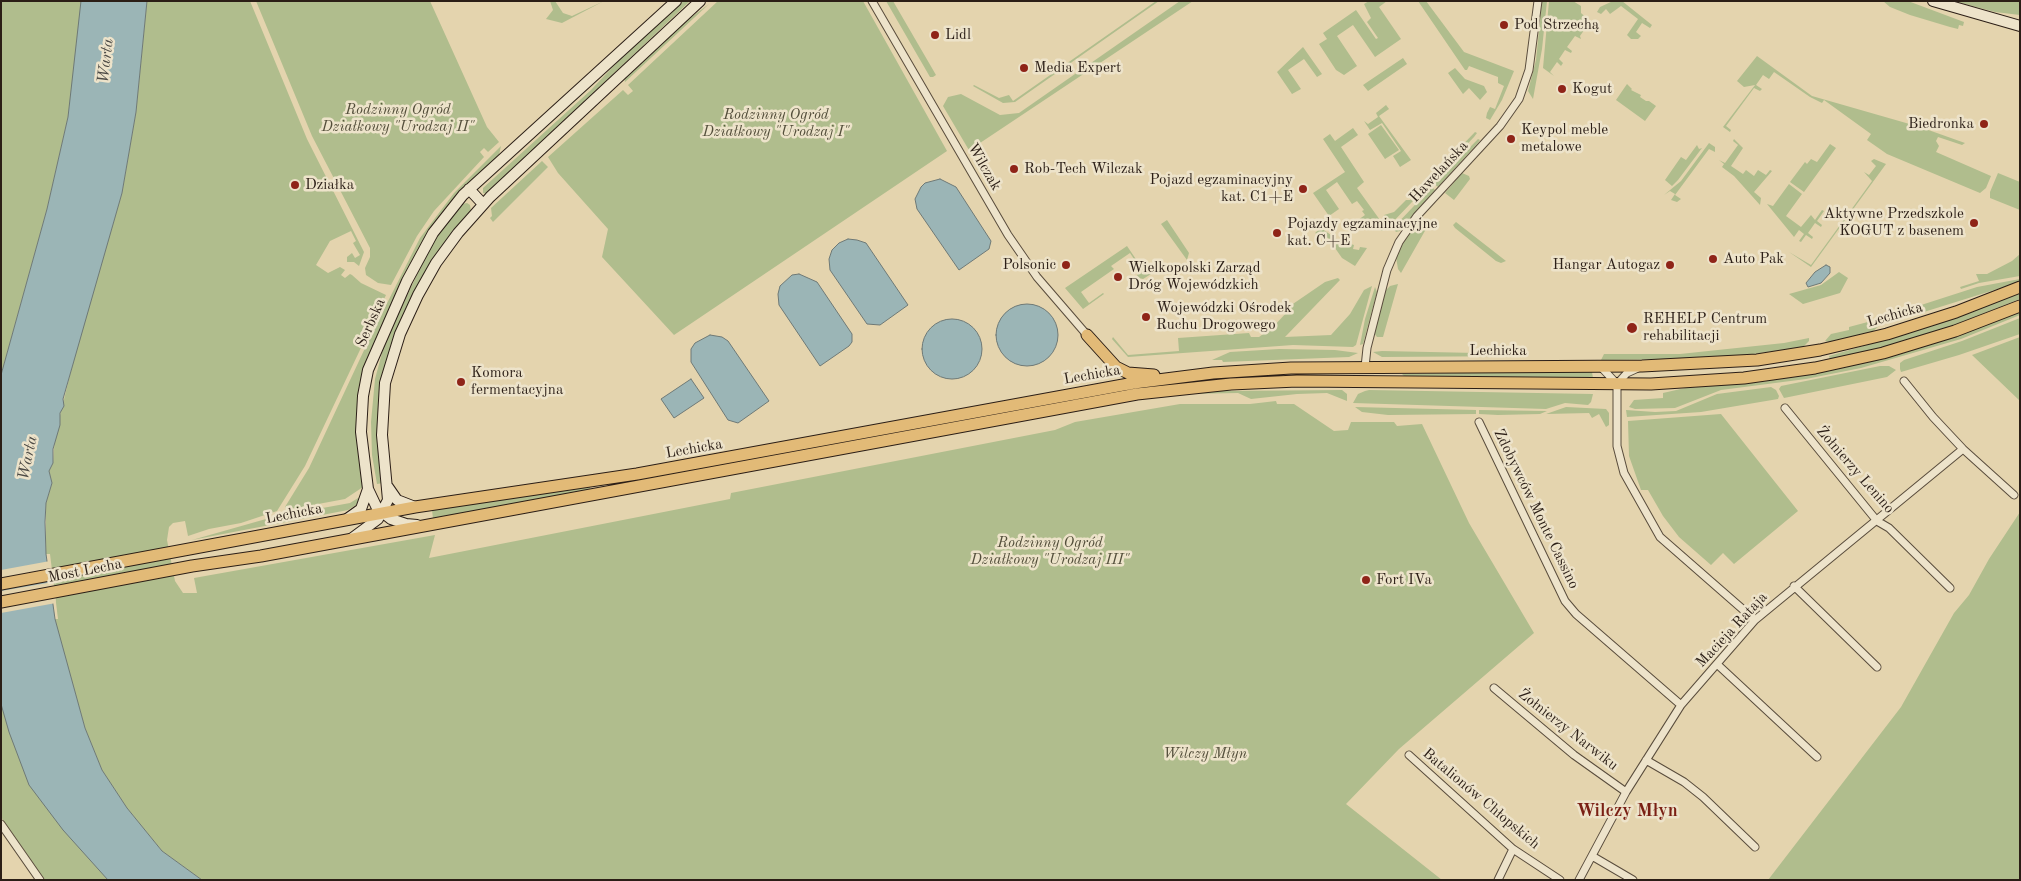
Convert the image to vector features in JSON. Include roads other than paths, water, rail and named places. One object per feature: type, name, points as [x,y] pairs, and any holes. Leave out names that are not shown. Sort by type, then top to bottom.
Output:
[{"type":"main road","name":"Lechicka","points":[[172,552],[415,507],[636,474],[1110,387],[1200,374],[1291,368],[1642,366],[1741,362],[1827,349],[1926,322],[2020,288]]},
{"type":"main road","name":"Lechicka","points":[[175,570],[349,540],[1098,400],[1192,387],[1322,380],[1617,384],[1713,381],[1815,368],[1883,353],[1931,339],[2020,306]]},
{"type":"main road","points":[[1087,335],[1112,364],[1128,373],[1200,374]]},
{"type":"main road","name":"Most Lecha","points":[[1,584],[172,552]]},
{"type":"main road","name":"Most Lecha","points":[[1,602],[175,570]]},
{"type":"street","name":"Serbska","points":[[382,514],[368,489],[361,432],[363,396],[368,370],[381,337],[423,249],[442,220],[469,189],[676,1]]},
{"type":"street","name":"Serbska","points":[[382,514],[388,500],[382,412],[385,383],[395,349],[428,276],[458,233],[484,204],[700,1]]},
{"type":"street","name":"Wilczak","points":[[872,1],[1017,249],[1087,335]]},
{"type":"street","name":"Hawelańska","points":[[1365,367],[1367,348],[1384,281],[1399,242],[1417,216],[1500,126],[1519,99],[1530,70],[1538,1]]},
{"type":"street","points":[[1933,1],[2020,26]]},
{"type":"street","points":[[2002,20],[2020,20]]},
{"type":"street","points":[[469,189],[484,204]]},
{"type":"street","points":[[1599,366],[1617,384]]},
{"type":"street","points":[[1642,366],[1627,373],[1617,384],[1616,439],[1621,464],[1660,537],[1756,620]]},
{"type":"street","points":[[1904,381],[1933,417],[1963,448],[2014,495]]},
{"type":"street","name":"Żołnierzy Lenino","points":[[1785,408],[1877,521],[1889,528],[1950,588]]},
{"type":"street","name":"Zdobywców Monte Cassino","points":[[1479,422],[1565,601],[1576,614],[1682,705]]},
{"type":"street","name":"Macieja Rataja","points":[[1579,880],[1626,792],[1682,705],[1756,620],[1794,586],[1877,521],[1963,448]]},
{"type":"street","points":[[388,486],[398,500],[415,507]]},
{"type":"street","name":"Serbska","points":[[346,520],[361,510],[368,489]]},
{"type":"street","points":[[349,540],[371,525],[382,514],[406,524],[430,525]]},
{"type":"street","points":[[1794,586],[1877,667]]},
{"type":"street","points":[[1718,665],[1817,757]]},
{"type":"street","name":"Żołnierzy Narwiku","points":[[1494,688],[1574,755],[1626,792]]},
{"type":"street","name":"Batalionów Chłopskich","points":[[1409,756],[1513,848],[1560,880]]},
{"type":"street","points":[[1646,760],[1684,782],[1703,797],[1755,847]]},
{"type":"street","points":[[1,824],[40,880]]},
{"type":"street","points":[[1498,880],[1513,848]]},
{"type":"street","points":[[1592,856],[1633,880]]},
{"type":"water","name":"Warta","points":[[81,1],[147,1],[136,112],[122,193],[63,399],[64,406],[60,413],[60,425],[53,449],[53,463],[49,471],[52,483],[46,503],[46,554],[55,619],[85,728],[102,770],[127,808],[162,851],[202,880],[108,880],[63,830],[29,785],[9,732],[1,704],[1,375],[47,209],[68,117]]},
{"type":"water","points":[[940,179],[956,187],[991,241],[989,249],[959,270],[917,209],[915,199],[921,187],[925,183]]},
{"type":"water","points":[[848,239],[866,243],[908,305],[880,325],[867,324],[830,270],[829,259],[832,250],[839,243]]},
{"type":"water","points":[[1826,265],[1830,267],[1830,273],[1821,283],[1808,287],[1806,283],[1815,272]]},
{"type":"water","points":[[799,274],[817,282],[852,334],[852,342],[849,346],[820,366],[779,305],[778,294],[780,286],[792,275]]},
{"type":"water","points":[[1027,304],[1039,307],[1049,313],[1055,323],[1058,335],[1055,347],[1049,357],[1039,363],[1027,366],[1015,363],[1005,357],[999,347],[996,335],[999,323],[1005,313],[1015,307]]},
{"type":"water","points":[[946,319],[958,319],[969,324],[977,332],[982,343],[980,361],[969,374],[958,379],[946,379],[935,374],[927,366],[922,355],[922,343],[927,332],[935,324]]},
{"type":"water","points":[[710,335],[722,337],[728,341],[769,401],[738,423],[728,420],[691,362],[691,349],[695,343]]},
{"type":"water","points":[[691,379],[704,398],[674,418],[661,399]]},
{"type":"place","name":"Pod Strzechą","points":[[1504,25]]},
{"type":"place","name":"Lidl","points":[[935,35]]},
{"type":"place","name":"Media Expert","points":[[1024,68]]},
{"type":"place","name":"Kogut","points":[[1562,89]]},
{"type":"place","name":"Biedronka","points":[[1984,124]]},
{"type":"place","name":"Keypol meble metalowe","points":[[1511,139]]},
{"type":"place","name":"Rob-Tech Wilczak","points":[[1014,169]]},
{"type":"place","name":"Działka","points":[[295,185]]},
{"type":"place","name":"Pojazd egzaminacyjny kat. C1+E","points":[[1303,189]]},
{"type":"place","name":"Aktywne Przedszkole KOGUT z basenem","points":[[1974,223]]},
{"type":"place","name":"Pojazdy egzaminacyjne kat. C+E","points":[[1277,233]]},
{"type":"place","name":"Auto Pak","points":[[1713,259]]},
{"type":"place","name":"Polsonic","points":[[1066,265]]},
{"type":"place","name":"Hangar Autogaz","points":[[1670,265]]},
{"type":"place","name":"Wielkopolski Zarząd Dróg Wojewódzkich","points":[[1118,277]]},
{"type":"place","name":"Wojewódzki Ośrodek Ruchu Drogowego","points":[[1146,317]]},
{"type":"place","name":"REHELP Centrum rehabilitacji","points":[[1632,328]]},
{"type":"place","name":"Komora fermentacyjna","points":[[461,382]]},
{"type":"place","name":"Fort IVa","points":[[1366,580]]},
{"type":"district","name":"Wilczy Młyn","points":[[1627,811]]},
{"type":"park label","name":"Rodzinny Ogród Działkowy \"Urodzaj II\"","points":[[398,118]]},
{"type":"park label","name":"Rodzinny Ogród Działkowy \"Urodzaj I\"","points":[[776,124]]},
{"type":"park label","name":"Rodzinny Ogród Działkowy \"Urodzaj III\"","points":[[1050,552]]}]
